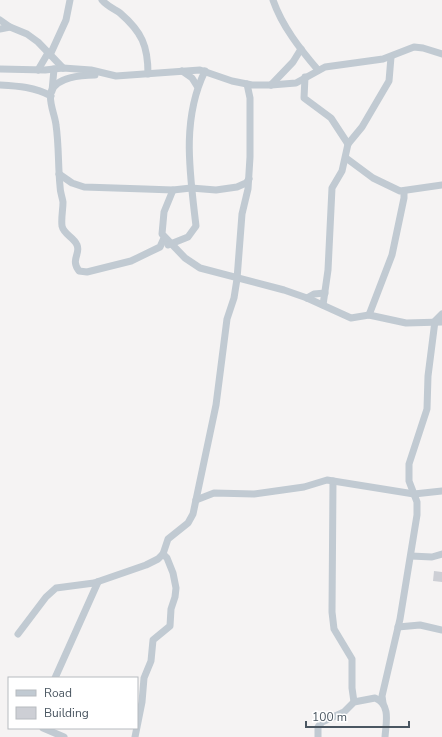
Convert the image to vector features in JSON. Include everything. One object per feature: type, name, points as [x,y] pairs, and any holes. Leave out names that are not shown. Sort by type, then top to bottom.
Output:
[{"type":"street","points":[[38,70],[49,54],[66,20],[70,0]]},
{"type":"street","points":[[102,0],[120,14],[142,40],[148,55],[148,74]]},
{"type":"street","points":[[273,0],[277,13],[301,49],[318,70]]},
{"type":"street","points":[[0,20],[38,42],[63,68]]},
{"type":"street","points":[[0,29],[10,27]]},
{"type":"street","points":[[0,69],[38,70],[63,68],[91,70],[116,76],[181,71],[205,71],[225,79],[247,84],[271,85],[293,83],[318,70],[336,65],[391,57],[414,47],[423,48],[442,54]]},
{"type":"street","points":[[271,85],[292,62],[301,49]]},
{"type":"street","points":[[348,144],[355,138],[386,88],[390,76],[391,57]]},
{"type":"street","points":[[54,69],[51,93],[56,125],[59,174],[63,202],[62,228],[77,244],[78,249],[75,262],[79,271],[87,272],[131,262],[188,237],[196,226],[191,188],[188,139],[197,86],[205,71]]},
{"type":"street","points":[[181,71],[192,78],[197,86]]},
{"type":"street","points":[[51,93],[64,80],[83,75],[106,74]]},
{"type":"street","points":[[305,77],[304,98],[332,118],[348,144],[342,171],[332,188],[331,222],[323,305]]},
{"type":"street","points":[[18,634],[46,597],[56,588],[98,582],[146,565],[158,559],[162,554],[168,539],[190,520],[196,500],[197,488],[204,466],[216,405],[226,319],[234,298],[237,279],[242,214],[247,196],[249,179],[250,98],[247,84]]},
{"type":"street","points":[[0,85],[29,88],[51,93]]},
{"type":"street","points":[[250,98],[258,85]]},
{"type":"street","points":[[346,158],[378,180],[396,190],[404,191],[415,188],[442,185]]},
{"type":"street","points":[[59,174],[72,183],[84,187],[172,190],[191,188],[221,189],[246,183],[249,179]]},
{"type":"street","points":[[172,190],[164,212],[162,234],[164,238],[185,258],[200,268],[237,279],[256,282],[263,286],[307,298],[351,318],[369,315],[400,323],[438,322]]},
{"type":"street","points":[[369,315],[392,255],[404,198],[404,191]]},
{"type":"street","points":[[160,248],[164,238]]},
{"type":"street","points":[[307,298],[314,294],[325,293]]},
{"type":"street","points":[[385,737],[386,710],[382,696],[398,627],[411,556],[416,515],[417,502],[409,481],[409,464],[427,409],[428,376],[438,322],[442,314]]},
{"type":"street","points":[[196,500],[214,493],[254,494],[304,487],[322,480],[414,494],[442,491]]},
{"type":"street","points":[[333,481],[332,612],[334,629],[352,659],[352,688],[354,702]]},
{"type":"street","points":[[138,722],[142,702],[144,678],[151,661],[153,640],[170,626],[171,609],[176,593],[173,573],[167,558],[162,554]]},
{"type":"street","points":[[411,556],[432,557],[442,554]]},
{"type":"street","points":[[55,677],[98,582]]},
{"type":"street","points":[[398,627],[420,625],[442,630]]},
{"type":"street","points":[[318,737],[320,724],[344,712],[354,702],[374,698],[383,702]]},
{"type":"street","points":[[45,729],[64,737]]},
{"type":"building","points":[[434,571],[442,572],[442,582],[433,581]]}]
